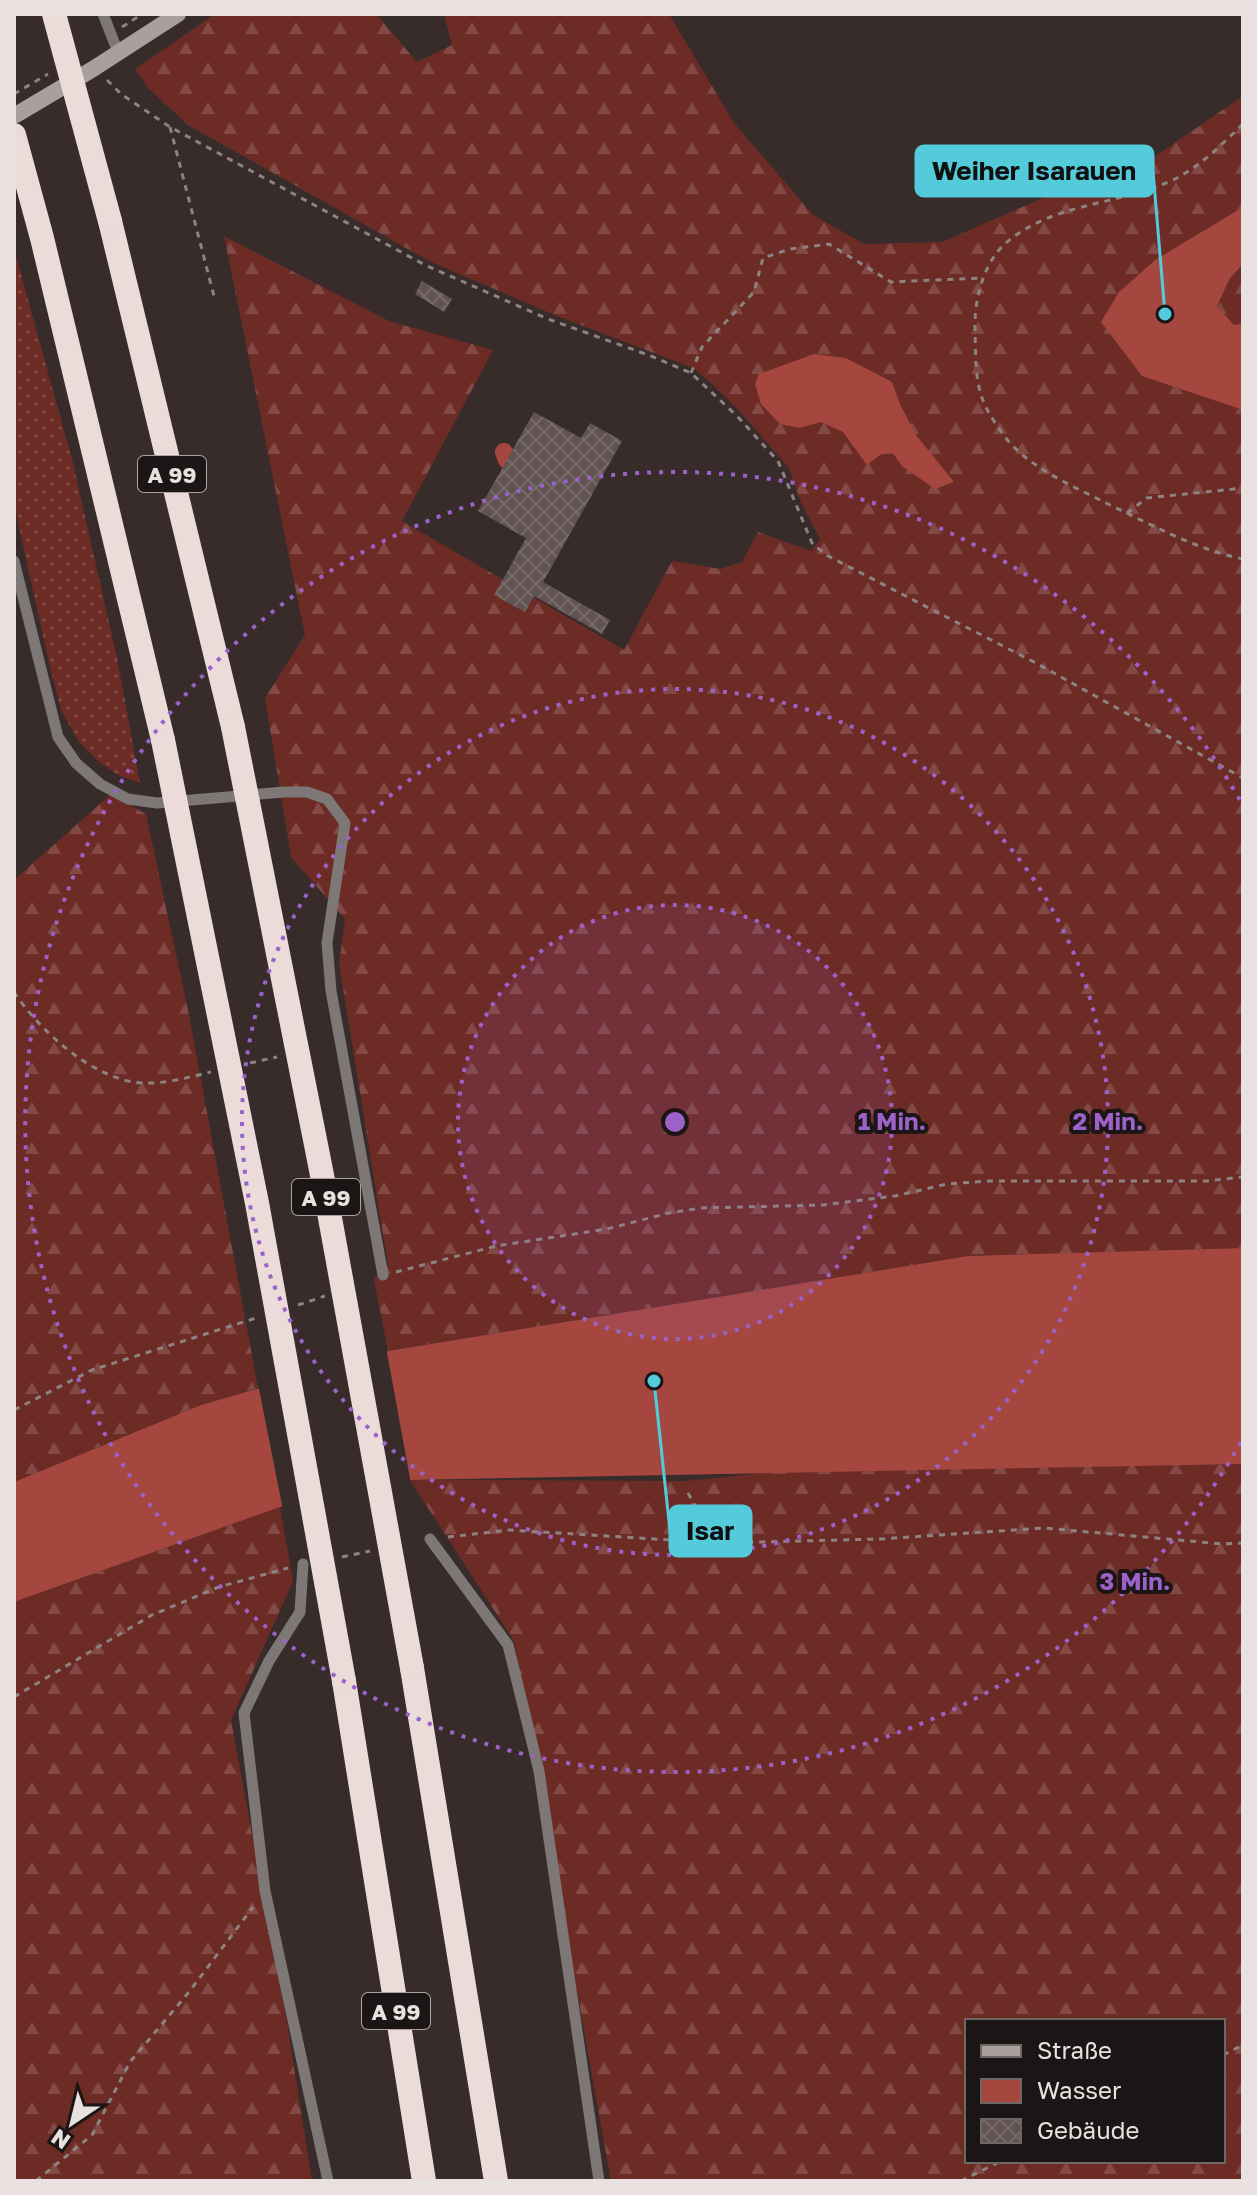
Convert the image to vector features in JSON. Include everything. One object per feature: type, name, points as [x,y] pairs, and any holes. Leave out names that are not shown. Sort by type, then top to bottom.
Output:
[{"type":"highway","name":"A 99","points":[[54,14],[110,221],[233,727],[327,1201],[412,1668],[496,2181]]},
{"type":"highway","name":"A 99","points":[[14,135],[42,238],[163,740],[257,1203],[344,1681],[424,2181]]},
{"type":"main road","points":[[14,116],[178,14]]},
{"type":"lane","points":[[103,14],[118,52]]},
{"type":"lane","points":[[14,561],[58,737],[76,763],[100,784],[128,799],[157,803],[307,792],[327,799],[345,823],[327,943],[331,991],[383,1275]]},
{"type":"lane","points":[[430,1539],[508,1645],[539,1771],[599,2181]]},
{"type":"lane","points":[[303,1564],[300,1612],[269,1661],[244,1713],[265,1891],[328,2181]]},
{"type":"path","points":[[98,66],[121,94],[170,127],[425,265],[548,319],[691,373],[737,416],[778,461],[812,543],[826,555],[1034,662],[1243,778]]},
{"type":"path","points":[[1243,124],[1191,169],[1169,182],[1053,216],[1027,228],[1005,244],[982,278],[975,319],[978,386],[988,413],[1011,444],[1041,469],[1127,513],[1184,541],[1243,559]]},
{"type":"path","points":[[170,127],[214,296]]},
{"type":"path","points":[[691,373],[702,347],[754,292],[763,258],[790,249],[829,244],[891,282],[982,278]]},
{"type":"path","points":[[1127,513],[1147,498],[1243,488]]},
{"type":"path","points":[[14,992],[27,1012],[57,1043],[111,1076],[143,1083],[220,1070]]},
{"type":"path","points":[[250,1063],[280,1056]]},
{"type":"path","points":[[383,1275],[496,1246],[607,1229],[701,1208],[823,1205],[895,1196],[947,1184],[989,1181],[1179,1181],[1243,1177]]},
{"type":"path","points":[[289,1308],[332,1293]]},
{"type":"path","points":[[14,1410],[92,1370],[259,1317]]},
{"type":"path","points":[[688,1493],[716,1543]]},
{"type":"path","points":[[430,1539],[509,1530],[716,1543],[880,1539],[1044,1528],[1223,1544],[1243,1543]]},
{"type":"path","points":[[14,1697],[152,1615],[219,1587],[303,1564],[374,1550]]},
{"type":"path","points":[[36,2181],[92,2135],[130,2062],[189,1992],[265,1891]]},
{"type":"path","points":[[1225,2054],[1243,2045]]},
{"type":"path","points":[[961,2181],[997,2163]]},
{"type":"green space","points":[[215,14],[376,14],[417,62],[452,45],[444,14],[669,14],[734,123],[813,215],[864,244],[942,242],[1086,179],[1154,157],[1243,96],[1243,207],[1155,260],[1119,292],[1142,376],[1243,410],[1243,1248],[968,1256],[388,1351],[374,1279],[388,1265],[339,963],[345,919],[291,857],[265,698],[305,635],[224,236],[389,321],[493,350],[402,521],[624,650],[672,561],[720,569],[742,562],[758,532],[811,551],[820,539],[801,503],[789,468],[741,413],[693,368],[557,316],[429,261],[188,125],[148,88],[135,69]]},
{"type":"green space","points":[[14,249],[73,463],[117,658],[140,783],[120,776],[99,762],[79,742],[61,710],[48,658],[14,504]]},
{"type":"green space","points":[[1243,264],[1243,323],[1234,325],[1217,306],[1230,278]]},
{"type":"green space","points":[[111,794],[146,814],[189,1015],[258,1388],[201,1405],[14,1482],[14,880]]},
{"type":"green space","points":[[1243,1464],[1243,2181],[611,2181],[514,1641],[410,1480],[686,1481],[785,1471]]},
{"type":"green space","points":[[280,1507],[293,1581],[231,1720],[287,2023],[312,2181],[14,2181],[14,1602]]},
{"type":"water","points":[[1243,207],[1243,264],[1230,278],[1217,306],[1234,325],[1243,323],[1243,410],[1142,376],[1101,322],[1119,292],[1155,260]]},
{"type":"water","points":[[814,354],[846,358],[892,382],[916,435],[954,482],[935,489],[902,466],[892,452],[880,455],[867,465],[843,432],[821,422],[799,428],[780,424],[761,404],[755,384],[759,374]]},
{"type":"water","points":[[1243,1248],[1243,1464],[410,1480],[280,1507],[14,1602],[14,1482],[201,1405],[388,1351],[968,1256]]},
{"type":"pier","points":[[386,1347],[411,1484],[283,1510],[258,1384]]},
{"type":"building","points":[[422,281],[452,299],[444,312],[415,294]]},
{"type":"building","points":[[534,412],[581,438],[590,423],[622,441],[543,582],[610,620],[602,634],[534,596],[525,612],[494,595],[526,538],[478,511]]},
{"type":"waterway","points":[[504,452],[507,460]]},
{"type":"place","name":"Weiher Isarauen","points":[[1165,314]]},
{"type":"place","name":"Isar","points":[[654,1381]]}]
